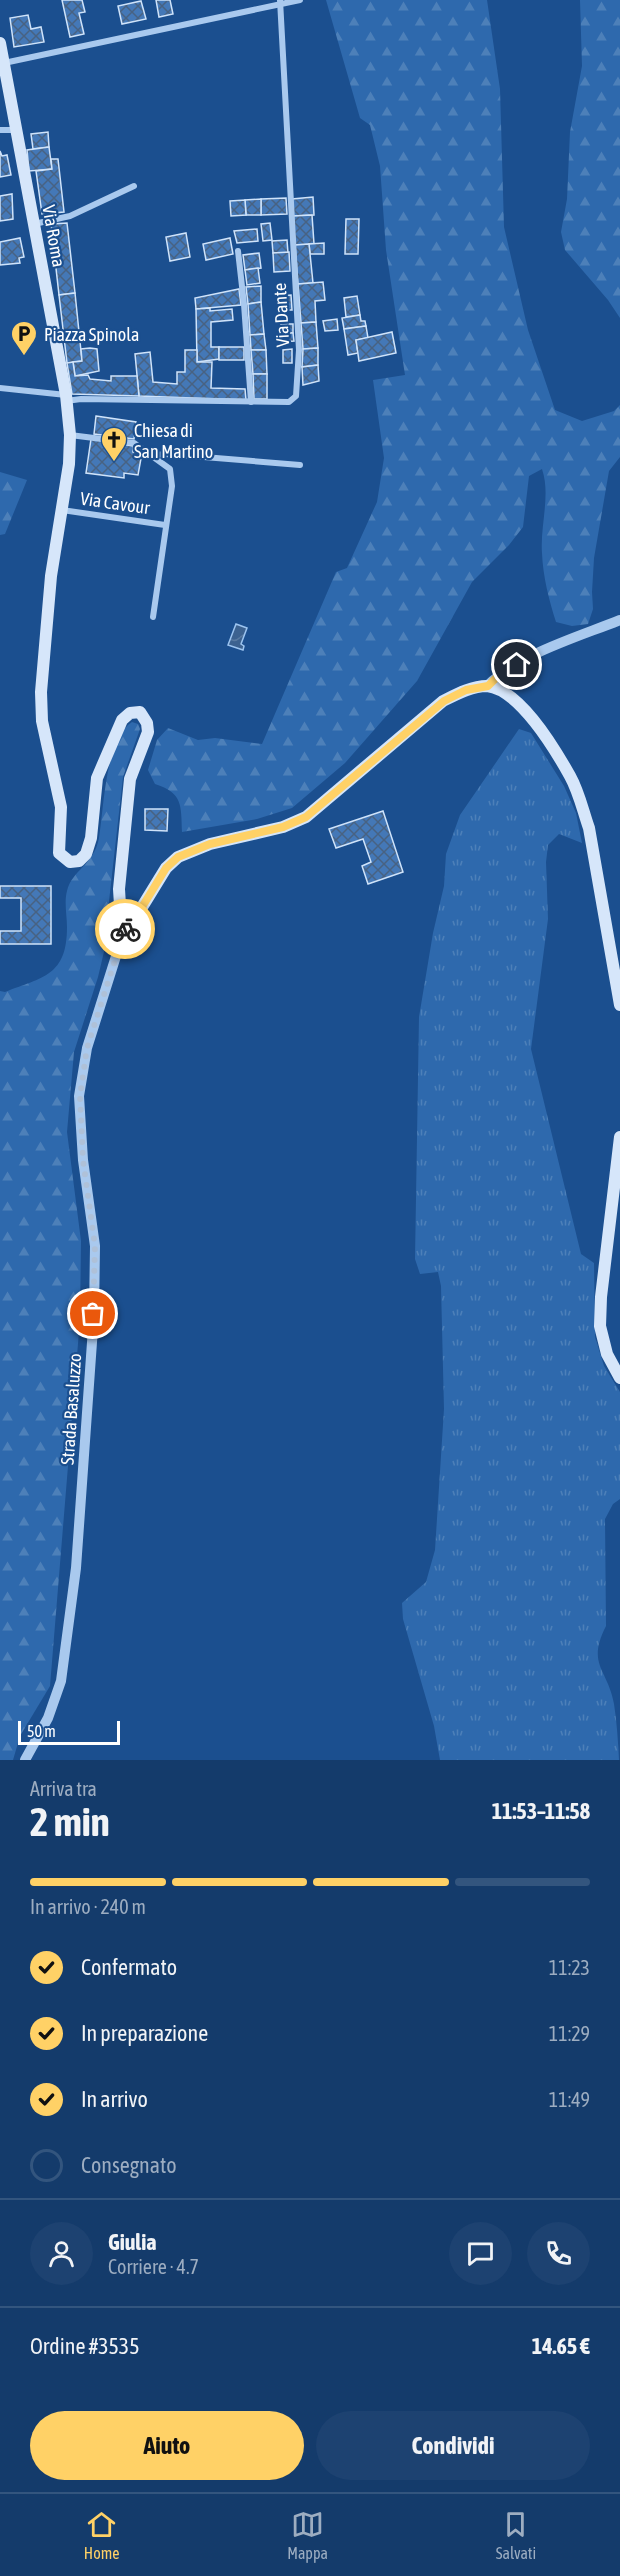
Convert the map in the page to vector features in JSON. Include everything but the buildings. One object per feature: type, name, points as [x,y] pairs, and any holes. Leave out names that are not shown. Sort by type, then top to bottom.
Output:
[{"type":"main road","name":"Via Roma","points":[[0,43],[66,398],[70,435],[67,484],[51,576],[41,692],[42,721],[61,807],[58,849],[62,857],[70,862],[79,861],[86,854],[91,838],[97,778],[102,764],[122,720],[130,713],[140,712],[147,723],[148,732],[130,779],[118,898],[120,905],[129,915]]},
{"type":"main road","points":[[129,915],[139,912],[166,868],[178,857],[210,844],[283,827],[306,817],[444,701],[466,690],[488,686],[512,696],[524,707],[570,776],[580,800],[588,828],[620,1005]]},
{"type":"main road","points":[[620,1137],[601,1298],[600,1326],[607,1354],[620,1378]]},
{"type":"street","points":[[4,63],[280,2],[300,0]]},
{"type":"street","name":"Via Dante","points":[[0,388],[81,399],[289,402],[295,399],[299,350],[280,2]]},
{"type":"street","points":[[0,130],[17,130]]},
{"type":"street","points":[[34,224],[70,216],[134,186]]},
{"type":"street","points":[[238,251],[250,402]]},
{"type":"street","points":[[70,435],[134,443],[154,455],[170,469],[172,474],[153,617]]},
{"type":"street","points":[[154,455],[167,454],[300,465]]},
{"type":"street","name":"Via Cavour","points":[[62,510],[165,525]]},
{"type":"street","points":[[488,686],[500,674],[552,647],[620,620]]},
{"type":"street","name":"Strada Basaluzzo","points":[[25,1760],[48,1718],[61,1681],[76,1568],[93,1325],[95,1246],[83,1160],[80,1096],[87,1048],[129,915]]},
{"type":"green space","points":[[326,0],[487,0],[500,89],[504,227],[528,330],[555,410],[582,421],[614,411],[620,405],[620,457],[609,471],[594,558],[593,609],[588,624],[572,626],[556,622],[553,614],[543,562],[542,542],[546,489],[542,469],[529,476],[523,527],[509,545],[472,582],[417,681],[345,763],[292,808],[257,819],[182,832],[179,801],[171,792],[155,784],[148,770],[157,740],[168,728],[198,740],[215,738],[262,744],[336,572],[347,568],[377,502],[384,458],[373,380],[405,375],[386,250],[380,166],[370,125],[360,118]]},
{"type":"green space","points":[[580,0],[620,0],[620,318],[608,300],[565,250],[561,232],[567,199],[570,132],[582,66]]},
{"type":"green space","points":[[0,472],[27,480],[5,534],[0,535]]},
{"type":"green space","points":[[132,722],[138,724],[140,729],[123,777],[108,910],[112,918],[98,977],[74,1052],[67,1132],[81,1241],[80,1319],[50,1686],[20,1736],[13,1760],[0,1760],[0,991],[5,992],[41,978],[57,965],[63,956],[67,927],[67,891],[73,878],[93,855],[99,838],[111,759],[116,743]]},
{"type":"green space","points":[[519,729],[531,733],[564,786],[576,813],[582,843],[559,834],[548,845],[546,862],[548,919],[531,1049],[581,1254],[594,1263],[595,1337],[604,1366],[620,1392],[620,1499],[613,1504],[605,1519],[606,1626],[598,1650],[600,1666],[614,1704],[619,1760],[440,1760],[434,1726],[403,1619],[402,1603],[426,1582],[435,1550],[444,1409],[441,1286],[438,1272],[420,1274],[415,1259],[419,1017],[433,933],[444,886],[446,854],[460,815]]},
{"type":"water","points":[[236,624],[247,628],[241,644],[244,646],[243,650],[228,645]]},
{"type":"way so far","points":[[93,1314],[95,1246],[80,1134],[80,1096],[87,1048],[125,929]]},
{"type":"place","name":"Piazza Spinola","points":[[24,357]]},
{"type":"place","name":"Chiesa di San Martino","points":[[114,463]]},
{"type":"route","points":[[125,929],[129,915],[139,912],[166,868],[178,857],[210,844],[283,827],[306,817],[444,701],[466,690],[488,686],[500,674],[517,665]]}]
